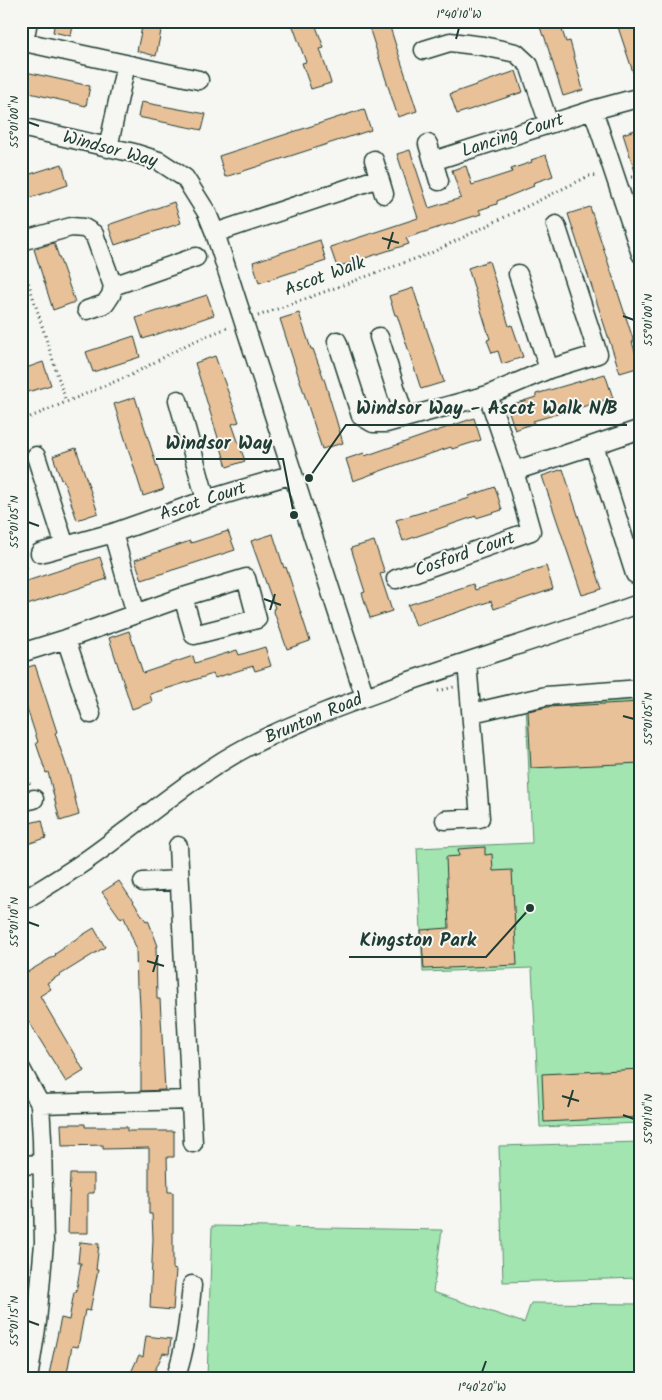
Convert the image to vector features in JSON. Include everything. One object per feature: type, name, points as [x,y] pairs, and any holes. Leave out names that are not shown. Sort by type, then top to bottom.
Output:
[{"type":"street","points":[[28,21],[23,41],[200,80]]},
{"type":"street","points":[[424,50],[450,42],[516,53],[529,65],[549,124]]},
{"type":"street","points":[[108,148],[126,64]]},
{"type":"street","name":"Lancing Court","points":[[433,161],[593,110],[641,97]]},
{"type":"street","points":[[593,110],[641,254]]},
{"type":"street","name":"Windsor Way","points":[[21,127],[134,153],[160,161],[185,178],[207,213],[216,233],[365,697]]},
{"type":"street","points":[[428,144],[439,181]]},
{"type":"street","points":[[216,233],[382,186],[374,160]]},
{"type":"street","points":[[337,341],[361,416],[373,423],[386,423],[488,395],[549,368],[598,354],[556,225]]},
{"type":"street","points":[[21,241],[72,227],[84,228],[94,234],[113,286],[105,304],[87,310]]},
{"type":"street","points":[[113,286],[196,257]]},
{"type":"street","points":[[518,274],[549,368]]},
{"type":"street","points":[[379,336],[405,418]]},
{"type":"street","points":[[488,395],[514,471],[641,429]]},
{"type":"street","points":[[178,400],[206,500]]},
{"type":"street","points":[[594,445],[635,574]]},
{"type":"street","points":[[36,456],[65,546]]},
{"type":"street","name":"Cosford Court","points":[[396,579],[531,532],[514,471]]},
{"type":"street","name":"Ascot Court","points":[[40,553],[113,533],[206,500],[293,474]]},
{"type":"street","points":[[113,533],[136,614]]},
{"type":"street","points":[[21,653],[66,639],[182,596],[246,578],[257,619],[194,635],[182,596]]},
{"type":"street","name":"Brunton Road","points":[[21,902],[91,857],[196,777],[218,763],[282,730],[365,697],[641,603]]},
{"type":"street","points":[[66,639],[91,714]]},
{"type":"street","points":[[445,820],[480,818],[467,662]]},
{"type":"street","points":[[472,713],[546,696],[641,689]]},
{"type":"street","points":[[178,846],[193,1142]]},
{"type":"street","points":[[143,882],[180,880]]},
{"type":"street","points":[[21,1069],[40,1104],[44,1243],[29,1321],[28,1379]]},
{"type":"street","points":[[40,1104],[190,1100]]},
{"type":"street","points":[[21,1165],[42,1164]]},
{"type":"street","points":[[174,1379],[181,1362],[186,1337],[192,1285]]},
{"type":"path","name":"Ascot Walk","points":[[21,421],[133,374],[188,344],[243,321],[431,253],[589,176],[641,177]]},
{"type":"path","points":[[21,259],[66,402]]},
{"type":"path","points":[[21,628],[24,634],[31,638]]},
{"type":"path","points":[[431,692],[469,683]]},
{"type":"path","points":[[21,754],[28,800]]},
{"type":"green space","points":[[641,699],[641,1123],[540,1127],[532,968],[423,972],[417,848],[532,843],[526,704]]},
{"type":"green space","points":[[641,1142],[641,1278],[503,1282],[499,1146]]},
{"type":"green space","points":[[212,1226],[442,1230],[433,1292],[524,1323],[531,1303],[641,1304],[641,1379],[207,1379]]},
{"type":"building","points":[[55,21],[74,21],[71,36],[53,32]]},
{"type":"building","points":[[147,21],[163,21],[156,56],[137,51],[142,27],[145,28]]},
{"type":"building","points":[[291,21],[314,21],[324,48],[320,49],[331,83],[311,89],[302,63],[306,62]]},
{"type":"building","points":[[367,21],[388,21],[417,111],[398,117]]},
{"type":"building","points":[[538,21],[559,21],[566,42],[570,41],[583,90],[563,96]]},
{"type":"building","points":[[616,21],[639,21],[641,28],[641,87],[638,87]]},
{"type":"building","points":[[21,71],[90,86],[86,106],[21,91]]},
{"type":"building","points":[[516,71],[523,92],[457,114],[450,94]]},
{"type":"building","points":[[141,102],[206,114],[202,130],[138,117]]},
{"type":"building","points":[[364,109],[371,130],[225,177],[219,156]]},
{"type":"building","points":[[638,129],[641,136],[641,180],[638,181],[623,134]]},
{"type":"building","points":[[410,150],[429,208],[461,198],[452,170],[466,166],[472,185],[512,172],[511,169],[546,155],[553,176],[533,183],[534,186],[497,201],[497,204],[479,210],[481,214],[406,238],[409,244],[337,267],[330,247],[418,218],[397,154]]},
{"type":"building","points":[[62,164],[68,185],[21,201],[21,177]]},
{"type":"building","points":[[174,202],[181,223],[115,245],[108,225]]},
{"type":"building","points":[[590,207],[634,342],[632,342],[640,367],[620,373],[568,214]]},
{"type":"building","points":[[320,240],[326,261],[259,283],[253,262]]},
{"type":"building","points":[[54,243],[75,302],[53,310],[34,249]]},
{"type":"building","points":[[489,261],[509,326],[512,325],[523,357],[502,364],[498,351],[492,353],[487,340],[490,339],[468,268]]},
{"type":"building","points":[[413,288],[444,382],[421,389],[389,296]]},
{"type":"building","points":[[207,295],[214,315],[143,339],[136,318]]},
{"type":"building","points":[[299,313],[325,382],[343,443],[322,449],[280,319]]},
{"type":"building","points":[[134,336],[140,357],[93,372],[86,352]]},
{"type":"building","points":[[215,356],[239,422],[232,424],[245,461],[227,467],[195,363]]},
{"type":"building","points":[[43,362],[51,385],[21,394],[21,372],[27,371],[26,368]]},
{"type":"building","points":[[605,374],[613,398],[533,421],[534,423],[515,430],[507,406],[536,397],[536,394]]},
{"type":"building","points":[[135,397],[164,489],[143,496],[114,404]]},
{"type":"building","points":[[474,418],[481,440],[452,449],[451,447],[353,481],[346,459],[364,453],[365,456]]},
{"type":"building","points":[[76,448],[98,513],[77,520],[53,456]]},
{"type":"building","points":[[563,469],[602,589],[582,595],[542,476]]},
{"type":"building","points":[[495,487],[502,510],[476,518],[476,516],[403,541],[396,520],[470,498],[469,496]]},
{"type":"building","points":[[228,531],[235,550],[142,580],[135,560],[190,541],[191,543]]},
{"type":"building","points":[[273,534],[284,568],[286,567],[310,641],[287,649],[273,609],[275,608],[251,541]]},
{"type":"building","points":[[374,541],[385,573],[380,574],[392,611],[370,618],[362,593],[365,592],[351,548]]},
{"type":"building","points":[[100,557],[107,579],[21,607],[21,583]]},
{"type":"building","points":[[546,566],[553,589],[494,609],[491,601],[416,626],[408,605],[473,584],[475,590]]},
{"type":"building","points":[[129,631],[143,673],[193,656],[195,663],[237,650],[239,655],[265,647],[271,666],[255,671],[253,666],[215,678],[213,674],[150,694],[152,702],[132,709],[109,638]]},
{"type":"building","points":[[35,665],[57,732],[55,733],[70,777],[79,815],[60,821],[48,772],[46,773],[36,743],[38,742],[21,690],[21,669]]},
{"type":"building","points":[[641,702],[641,763],[531,768],[528,711],[548,707]]},
{"type":"building","points":[[42,820],[46,838],[21,846],[21,825]]},
{"type":"building","points":[[485,847],[485,855],[492,854],[493,871],[512,870],[517,965],[424,969],[421,930],[449,928],[446,857],[459,856],[458,849]]},
{"type":"building","points":[[119,881],[146,921],[148,920],[158,946],[156,947],[157,999],[160,999],[165,1090],[141,1091],[141,1026],[139,988],[137,988],[136,948],[124,917],[121,919],[102,892]]},
{"type":"building","points":[[94,928],[105,947],[47,983],[51,989],[40,996],[84,1071],[66,1082],[21,1009],[21,976],[56,955],[63,947]]},
{"type":"building","points":[[641,1069],[641,1117],[544,1122],[542,1074]]},
{"type":"building","points":[[61,1124],[85,1124],[85,1127],[127,1127],[127,1131],[174,1131],[174,1157],[167,1157],[168,1192],[173,1192],[173,1269],[176,1270],[173,1310],[150,1308],[153,1239],[152,1214],[149,1214],[149,1148],[103,1149],[103,1145],[62,1146]]},
{"type":"building","points":[[70,1174],[94,1174],[94,1193],[88,1193],[88,1233],[68,1233]]},
{"type":"building","points":[[80,1242],[99,1244],[96,1270],[98,1270],[90,1311],[85,1310],[78,1347],[72,1346],[66,1379],[48,1379],[61,1318],[69,1320],[74,1292],[76,1292],[81,1263],[78,1263]]},
{"type":"building","points":[[146,1336],[171,1339],[169,1354],[163,1353],[151,1379],[128,1379],[139,1355],[143,1357]]},
{"type":"place","name":"Windsor Way - Ascot Walk N/B","points":[[309,478]]},
{"type":"place","name":"Windsor Way","points":[[294,515]]},
{"type":"place","name":"Kingston Park","points":[[530,908]]}]
